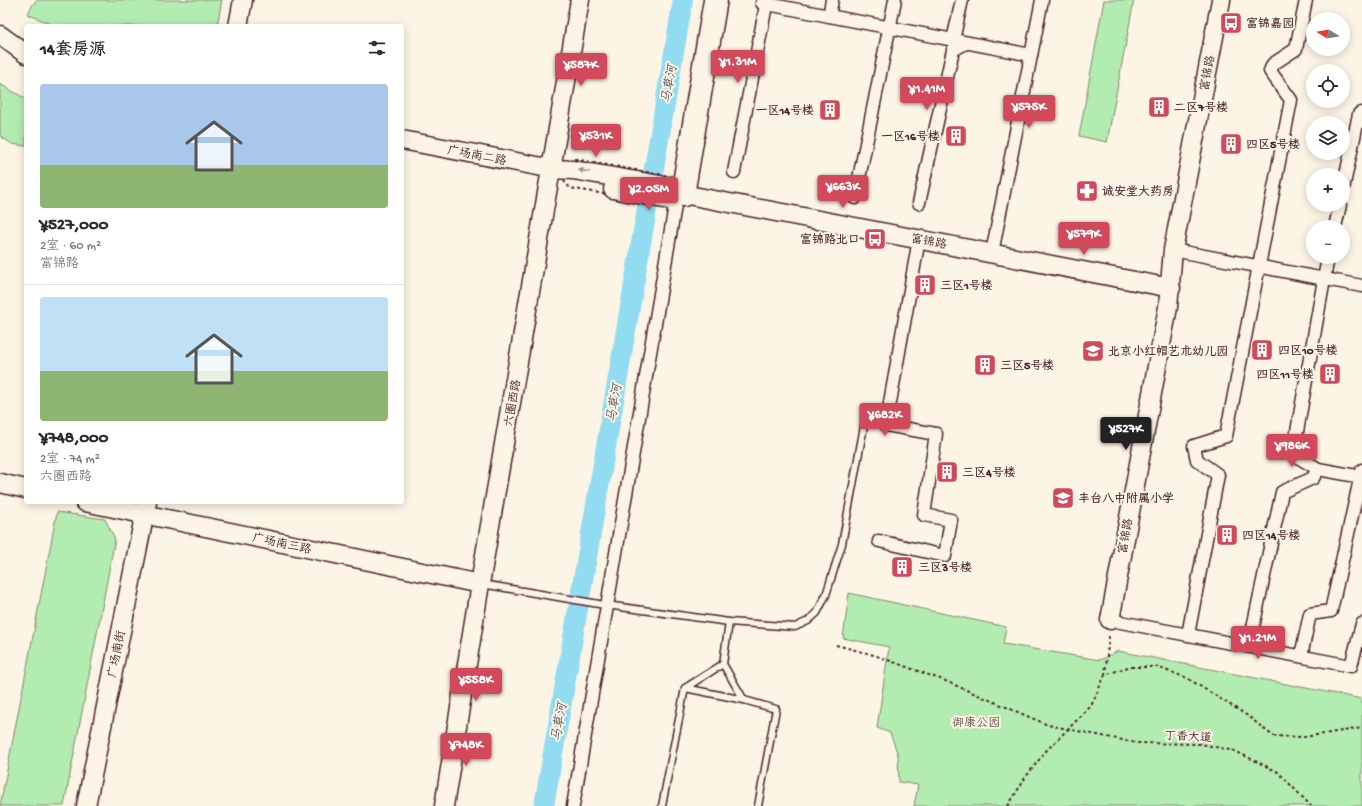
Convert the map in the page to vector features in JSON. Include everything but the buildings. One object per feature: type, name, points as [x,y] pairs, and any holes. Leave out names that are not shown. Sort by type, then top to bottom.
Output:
[{"type":"street","points":[[238,24],[243,0]]},
{"type":"street","name":"六圈西路","points":[[444,806],[480,584],[553,169],[580,0]]},
{"type":"street","points":[[573,806],[603,604],[677,194],[710,0]]},
{"type":"street","points":[[677,194],[721,0]]},
{"type":"street","points":[[829,16],[832,0]]},
{"type":"street","points":[[855,198],[895,0]]},
{"type":"street","points":[[954,40],[962,0]]},
{"type":"street","points":[[992,253],[1042,0]]},
{"type":"street","name":"富锦路","points":[[1110,620],[1171,288],[1173,250],[1221,0]]},
{"type":"street","points":[[1188,634],[1218,475],[1197,460],[1194,446],[1226,436],[1257,267],[1291,100],[1270,71],[1273,64],[1296,49],[1306,0]]},
{"type":"street","points":[[734,172],[765,3],[1031,55]]},
{"type":"street","points":[[0,35],[24,53]]},
{"type":"street","points":[[919,203],[953,50],[966,43]]},
{"type":"street","points":[[1347,168],[1359,114],[1362,113]]},
{"type":"street","name":"广场南二路","points":[[404,140],[553,169]]},
{"type":"street","name":"富锦路","points":[[553,169],[574,170],[634,191],[677,194],[1171,288]]},
{"type":"street","points":[[879,541],[945,556],[951,520],[924,515],[936,434],[886,425],[919,239]]},
{"type":"street","points":[[1173,250],[1362,286]]},
{"type":"street","points":[[1301,656],[1310,614],[1331,611],[1361,475],[1318,469],[1293,454],[1327,264]]},
{"type":"street","points":[[1249,646],[1282,492],[1313,478],[1318,469]]},
{"type":"street","points":[[0,483],[24,489]]},
{"type":"street","name":"广场南三路","points":[[102,504],[146,509],[480,584]]},
{"type":"street","name":"广场南街","points":[[86,806],[146,509]]},
{"type":"street","points":[[1110,620],[1351,666],[1362,624]]},
{"type":"lane","points":[[480,584],[562,598],[729,622],[795,626],[808,620],[817,613],[826,595],[842,544],[867,410]]},
{"type":"lane","points":[[729,622],[723,664],[744,700]]},
{"type":"lane","points":[[662,806],[685,688],[723,664]]},
{"type":"lane","points":[[685,688],[744,700],[776,709],[758,806]]},
{"type":"path","points":[[553,169],[570,188],[634,191]]},
{"type":"path","points":[[1008,806],[1025,778],[1045,752],[1069,730],[1091,706],[1105,675],[1110,620]]},
{"type":"path","name":"丁香大道","points":[[836,645],[874,655],[943,680],[1048,726],[1137,743],[1201,744],[1235,751],[1278,772],[1311,806]]},
{"type":"path","points":[[1105,675],[1128,667],[1158,667],[1187,678],[1248,716],[1273,736],[1304,737],[1362,728]]},
{"type":"green space","points":[[36,0],[222,0],[217,24],[51,24],[27,14]]},
{"type":"green space","points":[[1104,0],[1134,0],[1107,142],[1079,136]]},
{"type":"green space","points":[[0,84],[24,98],[24,146],[12,144],[0,136]]},
{"type":"green space","points":[[57,512],[105,519],[115,539],[64,806],[0,806]]},
{"type":"green space","name":"御康公园","points":[[849,593],[1006,627],[1003,644],[1100,660],[1118,651],[1362,699],[1362,806],[914,806],[918,785],[899,782],[898,755],[890,733],[877,728],[889,647],[843,638]]},
{"type":"waterway","name":"马草河","points":[[544,806],[683,0]]},
{"type":"place","name":"富锦嘉园","points":[[1231,23]]},
{"type":"place","name":"二区7号楼","points":[[1159,107]]},
{"type":"place","name":"一区14号楼","points":[[830,110]]},
{"type":"place","name":"一区16号楼","points":[[956,136]]},
{"type":"place","name":"四区5号楼","points":[[1231,144]]},
{"type":"place","name":"诚安堂大药房","points":[[1087,191]]},
{"type":"place","name":"富锦路北口","points":[[875,239]]},
{"type":"place","name":"三区1号楼","points":[[925,285]]},
{"type":"place","name":"四区10号楼","points":[[1262,350]]},
{"type":"place","name":"北京小红帽艺术幼儿园","points":[[1093,351]]},
{"type":"place","name":"三区5号楼","points":[[985,365]]},
{"type":"place","name":"四区11号楼","points":[[1330,374]]},
{"type":"place","name":"三区4号楼","points":[[947,472]]},
{"type":"place","name":"丰台八中附属小学","points":[[1063,498]]},
{"type":"place","name":"四区14号楼","points":[[1227,535]]},
{"type":"place","name":"三区3号楼","points":[[902,567]]}]
